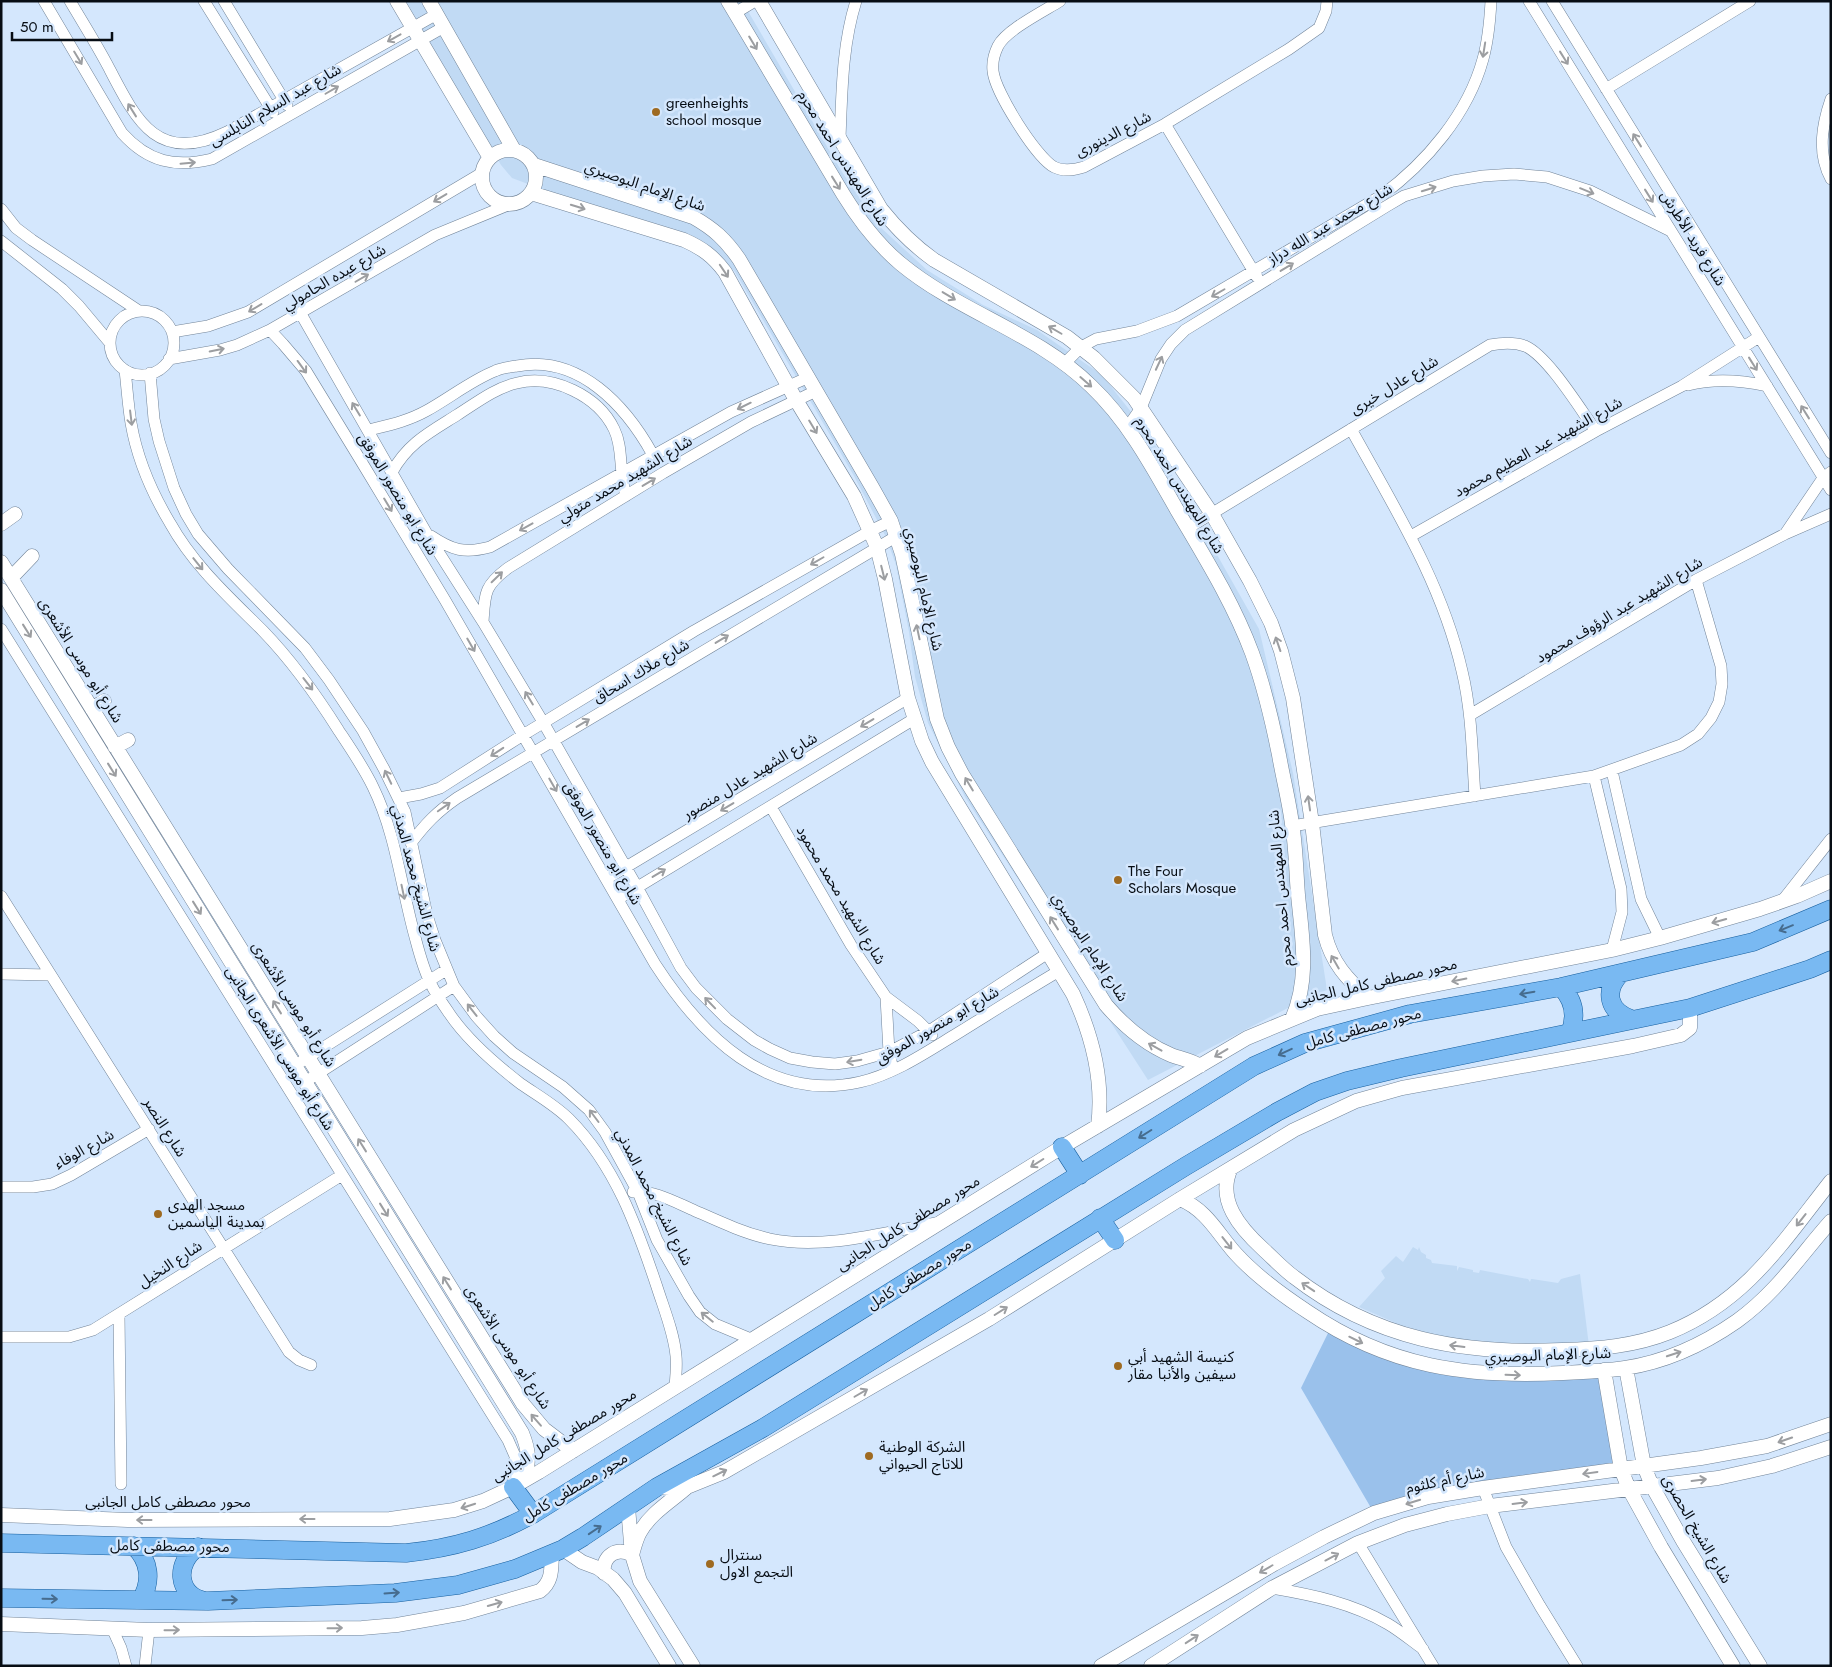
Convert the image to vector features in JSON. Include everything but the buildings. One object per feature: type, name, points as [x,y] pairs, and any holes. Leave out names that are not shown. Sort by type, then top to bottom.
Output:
[{"type":"main road","name":"محور مصطفى كامل","points":[[1,1543],[406,1553],[459,1545],[485,1537],[533,1514],[1254,1066],[1306,1043],[1410,1014],[1561,987],[1752,942],[1831,909]]},
{"type":"main road","points":[[1,1598],[208,1601],[395,1593],[458,1585],[497,1575],[557,1552],[589,1534],[657,1487],[771,1423],[1100,1218],[1277,1112],[1315,1092],[1347,1081],[1401,1068],[1690,1008],[1802,972],[1831,960]]},
{"type":"main road","points":[[1620,974],[1614,980],[1610,996],[1616,1011],[1631,1019]]},
{"type":"main road","points":[[1561,987],[1571,1000],[1574,1008],[1575,1017],[1570,1033]]},
{"type":"main road","points":[[1062,1147],[1080,1175]]},
{"type":"main road","points":[[1100,1218],[1114,1240]]},
{"type":"main road","points":[[513,1487],[533,1514]]},
{"type":"main road","points":[[134,1546],[144,1557],[148,1572],[147,1587],[141,1600]]},
{"type":"main road","points":[[198,1547],[192,1551],[183,1563],[182,1576],[190,1593],[195,1597],[208,1601]]},
{"type":"street","name":"شارع عبد السلام النابلسى","points":[[44,1],[122,133],[137,148],[144,152],[178,164],[212,159],[292,113],[416,33],[436,14]]},
{"type":"street","name":"شارع عبد السلام النابلسى","points":[[70,1],[136,117],[150,131],[166,141],[178,144],[205,141],[226,132],[270,107],[416,33],[444,27]]},
{"type":"street","points":[[204,1],[278,121]]},
{"type":"street","points":[[224,1],[292,113]]},
{"type":"street","points":[[397,1],[490,158]]},
{"type":"street","points":[[429,1],[514,150]]},
{"type":"street","points":[[732,7],[755,1]]},
{"type":"street","name":"شارع المهندس احمد محرم","points":[[759,1],[881,209],[898,230],[934,260],[1081,347],[1134,398],[1212,514],[1250,581],[1271,623],[1293,698],[1312,823],[1328,949],[1342,973],[1368,998]]},
{"type":"street","points":[[840,138],[842,69],[856,1]]},
{"type":"street","name":"شارع الدينورى","points":[[1060,1],[1009,33],[999,44],[993,58],[993,73],[997,86],[1019,126],[1047,162],[1064,170],[1084,167],[1164,124],[1289,49],[1319,28],[1326,11],[1326,1]]},
{"type":"street","name":"شارع محمد عبد الله دراز","points":[[1128,428],[1141,408],[1161,359],[1185,330],[1261,283],[1384,201],[1452,125],[1468,96],[1483,59],[1491,1]]},
{"type":"street","name":"شارع فريد الأطرش","points":[[1529,1],[1742,347],[1827,475],[1831,490]]},
{"type":"street","name":"شارع فريد الأطرش","points":[[1552,1],[1831,454]]},
{"type":"street","points":[[1606,89],[1750,1]]},
{"type":"street","name":"شارع المهندس احمد محرم","points":[[732,7],[859,220],[879,244],[901,264],[926,282],[1064,364],[1088,383],[1128,428],[1214,572],[1234,612],[1265,690],[1292,826],[1304,972],[1302,991],[1292,1018]]},
{"type":"street","points":[[1545,27],[1562,18]]},
{"type":"street","points":[[90,78],[108,66]]},
{"type":"street","points":[[1831,98],[1823,124],[1822,149],[1827,172],[1831,179]]},
{"type":"street","points":[[1164,124],[1261,283]]},
{"type":"street","points":[[137,148],[150,131]]},
{"type":"street","points":[[514,150],[526,155],[534,165],[537,176],[532,193],[521,202],[508,205],[488,194],[482,180],[482,173],[486,162],[490,158],[501,151],[514,150]]},
{"type":"street","name":"شارع الإمام البوصيري","points":[[534,165],[692,217],[711,227],[727,241],[809,377],[897,536],[937,719],[948,747],[962,774],[1090,982],[1115,1016],[1136,1035],[1161,1050],[1200,1066]]},
{"type":"street","name":"شارع عبده الحامولي","points":[[172,332],[208,326],[248,312],[482,173]]},
{"type":"street","name":"شارع محمد عبد الله دراز","points":[[1081,347],[1096,339],[1137,330],[1178,316],[1384,201],[1454,181],[1483,176],[1514,174],[1547,177],[1590,192],[1671,231]]},
{"type":"street","points":[[532,193],[684,240],[701,247],[714,258],[725,272],[796,400],[854,496],[870,531],[877,548],[885,579],[908,698],[922,741],[943,783],[1073,994],[1082,1013],[1094,1052],[1099,1096],[1098,1126]]},
{"type":"street","name":"شارع عبده الحامولي","points":[[169,359],[237,345],[301,314],[434,235],[508,205]]},
{"type":"street","points":[[1,209],[16,228],[32,240],[139,311]]},
{"type":"street","points":[[1,241],[62,289],[110,343]]},
{"type":"street","points":[[139,311],[147,311],[162,318],[172,332],[173,350],[169,359],[161,368],[150,373],[142,374],[125,370],[114,358],[110,343],[111,335],[118,321],[124,316],[139,311]]},
{"type":"street","name":"شارع ابو منصور الموفق","points":[[301,314],[427,534],[463,589],[543,722],[669,946],[696,988],[727,1019],[754,1040],[790,1058],[836,1064],[857,1061],[890,1052],[929,1031],[1048,953]]},
{"type":"street","points":[[1178,316],[1185,330]]},
{"type":"street","name":"شارع ابو منصور الموفق","points":[[270,330],[306,371],[361,461],[445,600],[654,964],[687,1009],[713,1036],[738,1057],[756,1068],[780,1078],[824,1086],[862,1082],[893,1070],[938,1045],[1058,971]]},
{"type":"street","name":"شارع الشهيد عبد العظيم محمود","points":[[1410,536],[1596,431],[1682,386],[1759,337]]},
{"type":"street","name":"شارع عادل خيرى","points":[[1188,528],[1490,345],[1505,343],[1523,346],[1545,361],[1596,431]]},
{"type":"street","points":[[1064,364],[1081,347]]},
{"type":"street","points":[[369,430],[404,422],[496,370],[529,364],[554,365],[578,375],[600,389],[621,409],[641,435],[653,455]]},
{"type":"street","name":"شارع الشيخ محمد المدني","points":[[125,370],[132,425],[141,460],[170,524],[212,581],[264,632],[312,688],[373,786],[391,835],[403,894],[429,981],[438,997],[451,1017],[472,1041],[522,1084],[546,1099],[568,1118],[588,1139],[605,1163],[639,1234],[665,1311],[676,1355],[675,1386]]},
{"type":"street","name":"شارع الشيخ محمد المدني","points":[[150,373],[154,418],[161,450],[174,488],[186,514],[198,534],[212,551],[306,648],[330,680],[363,731],[399,798],[405,812],[427,915],[446,970],[454,986],[476,1016],[494,1036],[513,1053],[564,1087],[589,1110],[605,1132],[638,1192],[664,1253],[700,1312],[715,1324],[751,1339]]},
{"type":"street","name":"شارع الشهيد محمد متولي","points":[[427,534],[454,549],[466,551],[490,547],[731,412],[809,377]]},
{"type":"street","name":"شارع الشهيد عبد العظيم محمود","points":[[1682,386],[1715,380],[1767,386]]},
{"type":"street","points":[[392,472],[411,446],[424,435],[498,389],[518,382],[537,381],[558,384],[575,391],[598,408],[614,428],[618,441],[626,496]]},
{"type":"street","name":"شارع الشهيد محمد متولي","points":[[483,622],[486,591],[501,573],[516,562],[751,422],[816,391]]},
{"type":"street","points":[[1351,429],[1410,536],[1440,598],[1451,630],[1463,672],[1470,715],[1475,796]]},
{"type":"street","points":[[361,461],[380,450]]},
{"type":"street","name":"شارع الشهيد عبد الرؤوف محمود","points":[[1785,534],[1827,475]]},
{"type":"street","points":[[1,524],[15,514]]},
{"type":"street","name":"شارع الشهيد عبد الرؤوف محمود","points":[[1470,715],[1696,580],[1785,534],[1831,514]]},
{"type":"street","name":"شارع ملاك اسحاق","points":[[399,798],[422,794],[440,788],[543,722],[701,627],[890,521]]},
{"type":"street","name":"شارع ملاك اسحاق","points":[[412,843],[426,822],[437,811],[457,798],[897,536]]},
{"type":"street","points":[[11,578],[32,556]]},
{"type":"street","name":"شارع أبو موسى الأشعرى","points":[[1,562],[147,798],[206,882],[308,1057],[523,1404],[544,1429],[573,1451]]},
{"type":"street","points":[[1292,826],[1594,776],[1681,745],[1698,734],[1711,718],[1719,702],[1722,684],[1721,666],[1696,580]]},
{"type":"street","points":[[445,600],[463,589]]},
{"type":"street","name":"شارع أبو موسى الأشعرى","points":[[1,590],[522,1433],[527,1450],[528,1467],[523,1478],[513,1487]]},
{"type":"street","name":"شارع أبو موسى الأشعرى الجانبى","points":[[1,629],[513,1449],[515,1463],[513,1487]]},
{"type":"street","name":"شارع الشهيد عادل منصور","points":[[606,879],[908,698]]},
{"type":"street","points":[[92,709],[104,701]]},
{"type":"street","points":[[618,899],[914,719]]},
{"type":"street","points":[[116,747],[128,740]]},
{"type":"street","points":[[1612,771],[1641,899],[1660,938]]},
{"type":"street","points":[[1594,776],[1621,889],[1622,912],[1612,950]]},
{"type":"street","points":[[147,798],[160,791]]},
{"type":"street","name":"شارع الشهيد محمد محمود","points":[[771,807],[851,945],[886,996],[929,1031],[938,1045]]},
{"type":"street","points":[[1782,901],[1831,840]]},
{"type":"street","name":"محور مصطفى كامل الجانبى","points":[[1,1515],[128,1520],[390,1519],[454,1510],[483,1500],[513,1487],[573,1451],[1062,1147],[1248,1038],[1292,1018],[1317,1010],[1368,998],[1612,950],[1660,938],[1782,901],[1831,881]]},
{"type":"street","name":"شارع النصر","points":[[1,896],[222,1248],[290,1352],[299,1360],[311,1365]]},
{"type":"street","points":[[294,1065],[446,970]]},
{"type":"street","points":[[1,974],[50,975]]},
{"type":"street","points":[[1073,994],[1090,982]]},
{"type":"street","points":[[305,1082],[454,986]]},
{"type":"street","points":[[886,996],[893,1070]]},
{"type":"street","points":[[657,1487],[682,1489],[724,1472],[989,1319],[1294,1130],[1356,1101],[1402,1088],[1681,1036],[1690,1028],[1690,1008]]},
{"type":"street","name":"شارع الوفاء","points":[[1,1187],[33,1188],[52,1184],[71,1175],[149,1129]]},
{"type":"street","name":"شارع الإمام البوصيري","points":[[1231,1168],[1225,1189],[1230,1207],[1254,1241],[1293,1277],[1345,1310],[1405,1335],[1448,1345],[1521,1352],[1608,1348],[1642,1341],[1687,1324],[1720,1305],[1743,1287],[1768,1261],[1831,1181]]},
{"type":"street","name":"شارع النخيل","points":[[1,1338],[69,1337],[93,1330],[342,1175]]},
{"type":"street","points":[[621,1194],[638,1192],[662,1196],[760,1236],[794,1242],[818,1242],[866,1236],[938,1223]]},
{"type":"street","name":"شارع الإمام البوصيري","points":[[1180,1199],[1200,1210],[1236,1254],[1277,1292],[1323,1323],[1360,1342],[1399,1357],[1439,1368],[1480,1374],[1522,1375],[1626,1368],[1686,1350],[1712,1337],[1760,1303],[1788,1275],[1831,1221]]},
{"type":"street","points":[[1211,1222],[1216,1213],[1230,1207]]},
{"type":"street","points":[[1782,1244],[1790,1254],[1803,1256]]},
{"type":"street","points":[[1768,1261],[1782,1267],[1788,1275]]},
{"type":"street","points":[[119,1314],[121,1484]]},
{"type":"street","name":"شارع الشيخ الحصرى","points":[[1626,1368],[1644,1466],[1652,1486],[1683,1542],[1760,1666]]},
{"type":"street","points":[[1604,1370],[1621,1469],[1629,1489],[1733,1666]]},
{"type":"street","name":"شارع أم كلثوم","points":[[1101,1666],[1274,1564],[1324,1537],[1374,1514],[1428,1497],[1701,1458],[1768,1446],[1831,1424]]},
{"type":"street","points":[[1151,1666],[1272,1588],[1358,1543],[1405,1525],[1447,1514],[1490,1506],[1718,1478],[1763,1468],[1831,1447]]},
{"type":"street","points":[[632,1555],[639,1535],[646,1524],[660,1509],[686,1488]]},
{"type":"street","points":[[1483,1488],[1506,1546],[1577,1666]]},
{"type":"street","points":[[628,1507],[632,1555],[640,1581],[693,1666]]},
{"type":"street","points":[[1358,1543],[1433,1666]]},
{"type":"street","points":[[604,1572],[604,1563],[609,1555],[614,1552],[623,1551],[632,1555]]},
{"type":"street","points":[[1,1624],[149,1630],[362,1628],[397,1625],[464,1613],[540,1591],[546,1587],[551,1578],[557,1552],[604,1572],[613,1579],[625,1593],[669,1666]]},
{"type":"street","points":[[1272,1588],[1313,1595],[1352,1606],[1390,1625],[1423,1649]]},
{"type":"street","points":[[112,1628],[122,1648],[126,1666]]},
{"type":"street","points":[[145,1666],[149,1630]]},
{"type":"shaded area","points":[[406,1],[742,1],[842,172],[879,226],[927,270],[983,305],[1037,330],[1102,375],[1150,436],[1259,629],[1293,773],[1327,990],[1311,996],[1148,1080],[965,797],[928,723],[915,677],[909,632],[896,565],[886,537],[854,476],[735,272],[716,252],[702,241],[677,230],[552,193],[512,178],[501,165]]},
{"type":"shaded area","points":[[1413,1247],[1418,1250],[1419,1247],[1421,1252],[1432,1263],[1457,1266],[1457,1271],[1459,1267],[1473,1270],[1473,1272],[1479,1273],[1480,1270],[1528,1279],[1530,1282],[1532,1279],[1558,1283],[1561,1279],[1580,1274],[1589,1346],[1493,1347],[1432,1335],[1398,1324],[1359,1307],[1385,1278],[1381,1271],[1396,1256],[1403,1262]]},
{"type":"shaded area","points":[[1331,1327],[1439,1368],[1604,1370],[1621,1469],[1374,1513],[1301,1388]]},
{"type":"place","name":"greenheights school mosque","points":[[656,112]]},
{"type":"place","name":"The Four Scholars Mosque","points":[[1118,880]]},
{"type":"place","name":"مسجد الهدى بمدينة الياسمين","points":[[158,1214]]},
{"type":"place","name":"كنيسة الشهيد أبي سيفين والأنبا مقار","points":[[1118,1366]]},
{"type":"place","name":"الشركة الوطنية للاتاج الحيواني","points":[[869,1456]]},
{"type":"place","name":"سنترال التجمع الاول","points":[[710,1564]]}]
